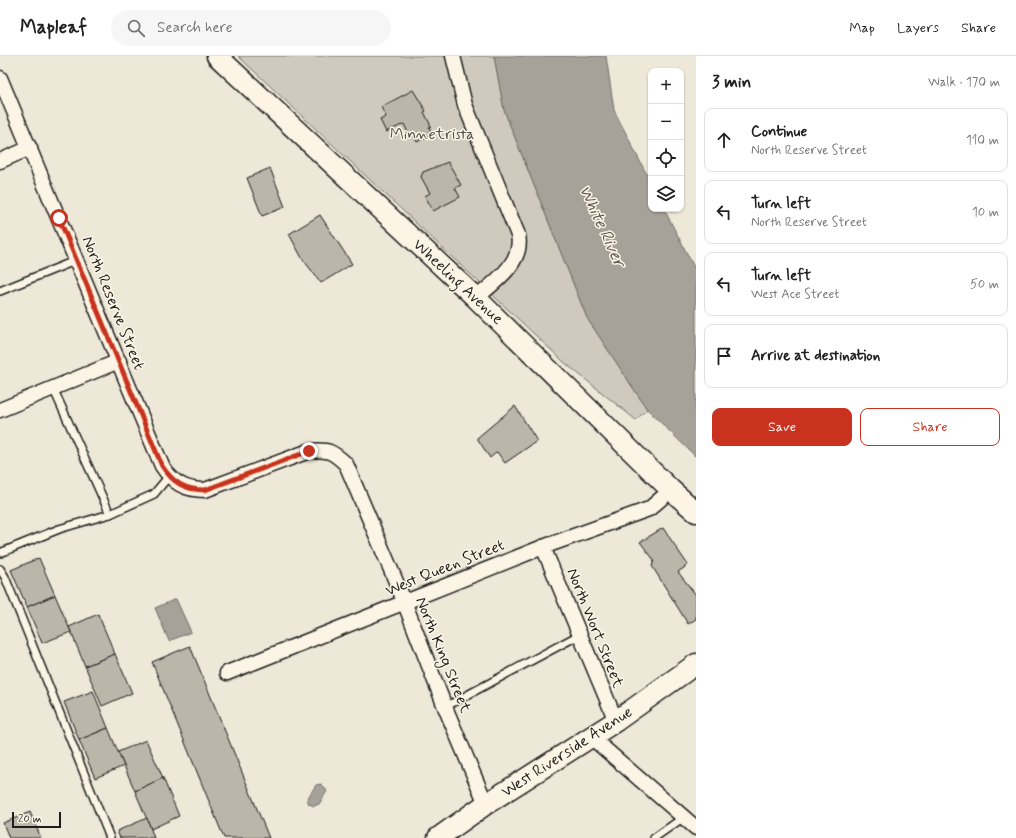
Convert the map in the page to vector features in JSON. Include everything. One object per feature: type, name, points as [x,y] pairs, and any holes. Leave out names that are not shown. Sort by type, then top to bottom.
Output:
[{"type":"main road","name":"Wheeling Avenue","points":[[217,56],[476,298],[671,490],[696,512]]},
{"type":"main road","name":"West Riverside Avenue","points":[[438,838],[486,804],[616,721],[696,664]]},
{"type":"street","points":[[454,56],[466,105],[518,235],[520,245],[516,258],[506,270],[476,298]]},
{"type":"street","name":"North Reserve Street","points":[[0,78],[162,466],[177,484],[187,488]]},
{"type":"street","points":[[0,161],[30,148]]},
{"type":"street","points":[[0,410],[119,361]]},
{"type":"street","name":"North King Street","points":[[187,488],[198,490],[213,488],[309,451],[327,450],[337,455],[346,464],[486,804]]},
{"type":"street","name":"West Queen Street","points":[[227,673],[543,547],[649,509],[671,490]]},
{"type":"street","name":"North Wort Street","points":[[543,547],[616,721]]},
{"type":"street","points":[[591,737],[696,828]]},
{"type":"lane","points":[[0,291],[77,260]]},
{"type":"lane","points":[[53,388],[110,514]]},
{"type":"lane","points":[[0,553],[59,529],[110,514],[154,494],[169,476]]},
{"type":"lane","points":[[0,569],[5,577],[110,838]]},
{"type":"lane","points":[[445,707],[579,635]]},
{"type":"lane","points":[[654,838],[684,817]]},
{"type":"green space","name":"Minnetrista","points":[[238,56],[494,56],[504,110],[587,318],[647,409],[636,420],[565,363]]},
{"type":"water","name":"White River","points":[[494,56],[606,56],[614,110],[648,177],[648,212],[666,212],[696,271],[696,457],[647,409],[587,318],[504,110]]},
{"type":"water","points":[[176,599],[191,632],[169,641],[155,608]]},
{"type":"water","points":[[321,784],[327,791],[319,804],[314,806],[309,804],[307,799],[316,785]]},
{"type":"building","points":[[413,90],[426,111],[424,112],[431,126],[429,127],[432,134],[417,142],[413,135],[410,137],[404,124],[386,132],[380,120],[386,117],[381,107]]},
{"type":"building","points":[[448,162],[461,185],[455,188],[460,197],[433,211],[425,196],[430,193],[421,177],[423,172]]},
{"type":"building","points":[[270,168],[285,207],[262,216],[247,178]]},
{"type":"building","points":[[320,215],[352,264],[321,283],[302,258],[289,234]]},
{"type":"building","points":[[515,406],[537,441],[505,463],[497,452],[490,458],[477,438]]},
{"type":"building","points":[[663,528],[688,565],[678,572],[696,595],[696,619],[688,624],[652,566],[654,560],[640,542]]},
{"type":"building","points":[[39,558],[55,595],[27,607],[11,570]]},
{"type":"building","points":[[55,595],[71,632],[42,643],[27,607]]},
{"type":"building","points":[[98,614],[115,654],[85,666],[69,627]]},
{"type":"building","points":[[190,646],[269,838],[224,838],[152,662]]},
{"type":"building","points":[[115,654],[132,693],[102,706],[85,666]]},
{"type":"building","points":[[93,691],[108,728],[79,740],[64,702]]},
{"type":"building","points":[[108,728],[124,766],[95,778],[79,740]]},
{"type":"building","points":[[146,740],[163,778],[135,791],[118,752]]},
{"type":"building","points":[[163,778],[179,816],[151,829],[135,791]]},
{"type":"building","points":[[30,812],[41,838],[9,838],[3,823]]},
{"type":"building","points":[[147,818],[154,838],[120,838],[117,831]]},
{"type":"route","points":[[59,218],[162,466],[177,484],[187,488],[205,490],[309,451]]}]
